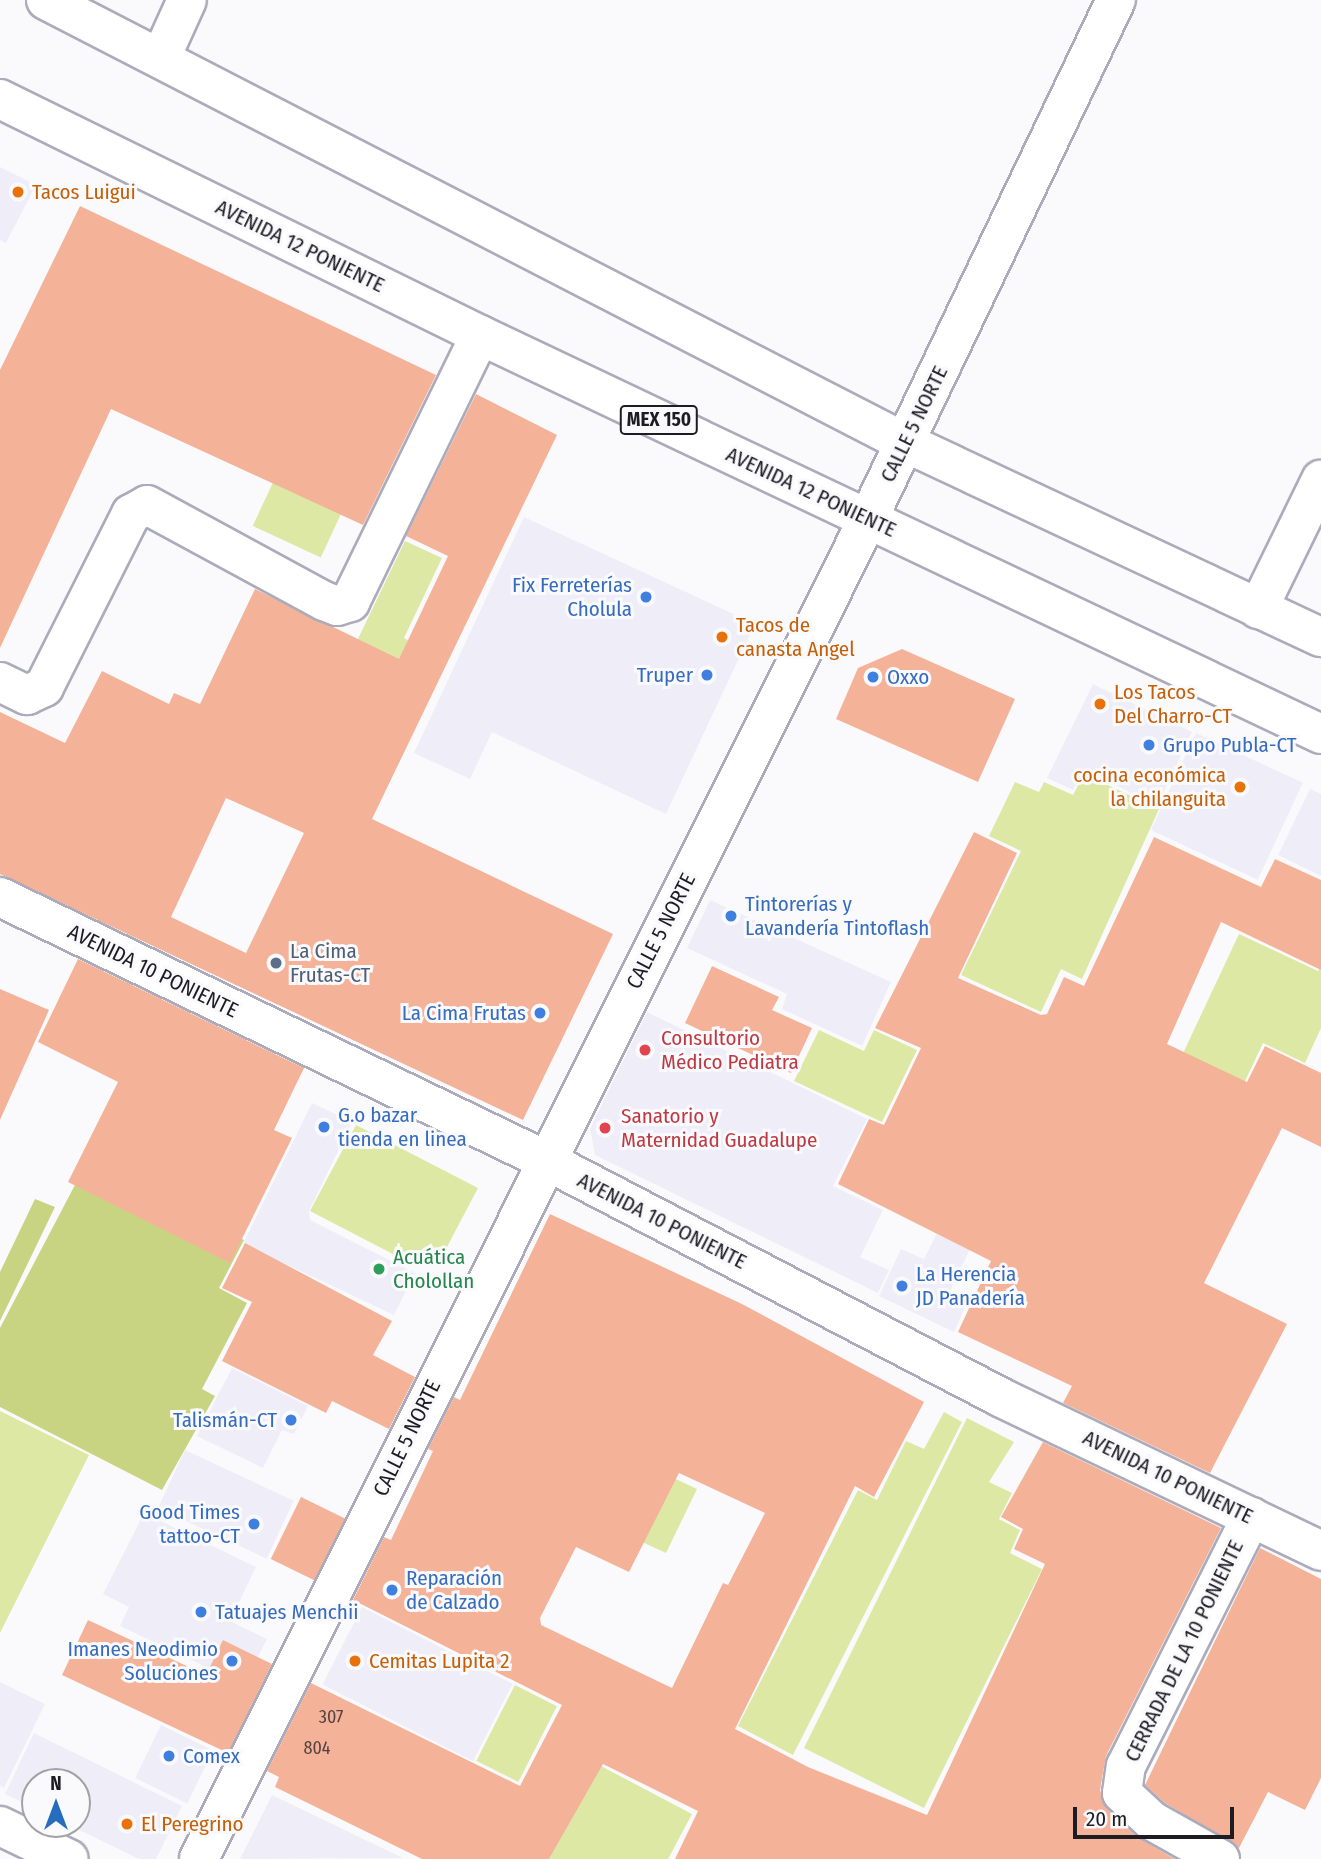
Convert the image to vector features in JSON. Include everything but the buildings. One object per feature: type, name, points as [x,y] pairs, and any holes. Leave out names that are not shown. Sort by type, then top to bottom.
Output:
[{"type":"street","points":[[46,0],[162,55],[904,442],[1321,638]]},
{"type":"street","points":[[162,55],[187,0]]},
{"type":"street","name":"CALLE 5 NORTE","points":[[199,1859],[545,1160],[868,519],[1116,0]]},
{"type":"street","name":"AVENIDA 12 PONIENTE","points":[[0,99],[481,335],[1321,734]]},
{"type":"street","points":[[0,682],[27,695],[44,687],[131,514],[147,505],[324,601],[337,606],[350,601],[481,335]]},
{"type":"street","points":[[1258,609],[1321,480]]},
{"type":"street","name":"AVENIDA 10 PONIENTE","points":[[0,897],[545,1160],[1000,1397],[1321,1551]]},
{"type":"street","name":"CERRADA DE LA 10 PONIENTE","points":[[1220,1859],[1152,1821],[1122,1793],[1126,1766],[1251,1517]]},
{"type":"street","points":[[0,1826],[69,1859]]},
{"type":"shaded area","points":[[0,167],[36,185],[6,243],[0,240]]},
{"type":"shaded area","points":[[524,517],[755,624],[666,814],[492,732],[470,779],[414,753]]},
{"type":"shaded area","points":[[1093,684],[1192,732],[1157,806],[1084,769],[1073,790],[1047,778]]},
{"type":"shaded area","points":[[1196,733],[1303,783],[1258,880],[1151,830]]},
{"type":"shaded area","points":[[1310,789],[1321,794],[1321,876],[1278,855]]},
{"type":"shaded area","points":[[710,900],[891,982],[862,1046],[782,1009],[787,994],[687,948]]},
{"type":"shaded area","points":[[647,1012],[867,1119],[833,1186],[883,1210],[860,1257],[889,1270],[878,1293],[595,1155],[590,1129]]},
{"type":"shaded area","points":[[312,1103],[352,1122],[309,1211],[310,1220],[415,1273],[394,1315],[243,1244]]},
{"type":"shaded area","points":[[939,1229],[972,1245],[950,1291],[968,1301],[954,1332],[879,1296],[901,1249],[924,1259]]},
{"type":"shaded area","points":[[232,1368],[308,1406],[294,1434],[282,1430],[263,1468],[197,1436]]},
{"type":"shaded area","points":[[185,1450],[294,1501],[267,1559],[158,1508]]},
{"type":"shaded area","points":[[144,1513],[256,1567],[230,1621],[267,1639],[244,1685],[120,1626],[129,1607],[103,1594]]},
{"type":"shaded area","points":[[362,1607],[513,1684],[473,1761],[323,1685]]},
{"type":"shaded area","points":[[0,1682],[45,1704],[4,1788],[0,1786]]},
{"type":"shaded area","points":[[161,1725],[213,1750],[187,1803],[135,1778]]},
{"type":"shaded area","points":[[34,1733],[182,1806],[156,1859],[139,1859],[91,1836],[91,1768],[21,1768],[21,1801],[5,1794]]},
{"type":"shaded area","points":[[272,1795],[403,1858],[240,1859]]},
{"type":"green space","points":[[276,476],[344,508],[321,558],[253,526]]},
{"type":"green space","points":[[405,541],[442,558],[404,638],[446,659],[435,681],[356,643]]},
{"type":"green space","points":[[1084,774],[1159,809],[1082,979],[1061,969],[1041,1012],[961,975],[1021,851],[989,836],[1015,782],[1039,792],[1044,782],[1073,795]]},
{"type":"green space","points":[[1239,934],[1318,971],[1321,967],[1321,1028],[1305,1063],[1263,1043],[1240,1092],[1178,1064]]},
{"type":"green space","points":[[819,1030],[864,1051],[874,1030],[917,1050],[882,1122],[794,1081]]},
{"type":"green space","points":[[356,1125],[478,1188],[438,1264],[422,1255],[416,1266],[310,1211]]},
{"type":"green space","points":[[76,1183],[204,1219],[244,1240],[219,1288],[247,1303],[202,1389],[215,1396],[162,1490],[0,1407],[0,1328]]},
{"type":"green space","points":[[35,1199],[55,1207],[0,1321],[0,1272]]},
{"type":"green space","points":[[0,1411],[89,1455],[0,1633]]},
{"type":"green space","points":[[944,1412],[962,1422],[793,1755],[738,1726],[858,1490],[877,1500],[906,1441],[924,1449]]},
{"type":"green space","points":[[967,1418],[1014,1442],[989,1482],[1012,1493],[999,1519],[1020,1530],[1010,1553],[1042,1569],[924,1808],[804,1748]]},
{"type":"green space","points":[[574,1431],[697,1489],[666,1553],[629,1536]]},
{"type":"green space","points":[[515,1685],[557,1706],[518,1782],[476,1761]]},
{"type":"green space","points":[[599,1765],[692,1814],[668,1859],[549,1859]]},
{"type":"place","name":"Tacos Luigui","points":[[18,192]]},
{"type":"place","name":"Fix Ferreterías Cholula","points":[[646,597]]},
{"type":"place","name":"Tacos de canasta Angel","points":[[722,637]]},
{"type":"place","name":"Truper","points":[[707,675]]},
{"type":"place","name":"Oxxo","points":[[873,677]]},
{"type":"place","name":"Los Tacos Del Charro-CT","points":[[1100,704]]},
{"type":"place","name":"Grupo Publa-CT","points":[[1149,745]]},
{"type":"place","name":"cocina económica la chilanguita","points":[[1240,787]]},
{"type":"place","name":"Tintorerías y Lavandería Tintoflash","points":[[731,916]]},
{"type":"place","name":"La Cima Frutas-CT","points":[[276,963]]},
{"type":"place","name":"La Cima Frutas","points":[[540,1013]]},
{"type":"place","name":"Consultorio Médico Pediatra","points":[[645,1050]]},
{"type":"place","name":"G.o bazar tienda en linea","points":[[324,1127]]},
{"type":"place","name":"Sanatorio y Maternidad Guadalupe","points":[[605,1128]]},
{"type":"place","name":"Acuática Cholollan","points":[[379,1269]]},
{"type":"place","name":"La Herencia JD Panadería","points":[[902,1286]]},
{"type":"place","name":"Talismán-CT","points":[[291,1420]]},
{"type":"place","name":"Good Times tattoo-CT","points":[[254,1524]]},
{"type":"place","name":"Reparación de Calzado","points":[[392,1590]]},
{"type":"place","name":"Tatuajes Menchii","points":[[201,1612]]},
{"type":"place","name":"Imanes Neodimio Soluciones","points":[[232,1661]]},
{"type":"place","name":"Cemitas Lupita 2","points":[[355,1661]]},
{"type":"place","name":"Comex","points":[[169,1756]]},
{"type":"place","name":"El Peregrino","points":[[127,1824]]}]
